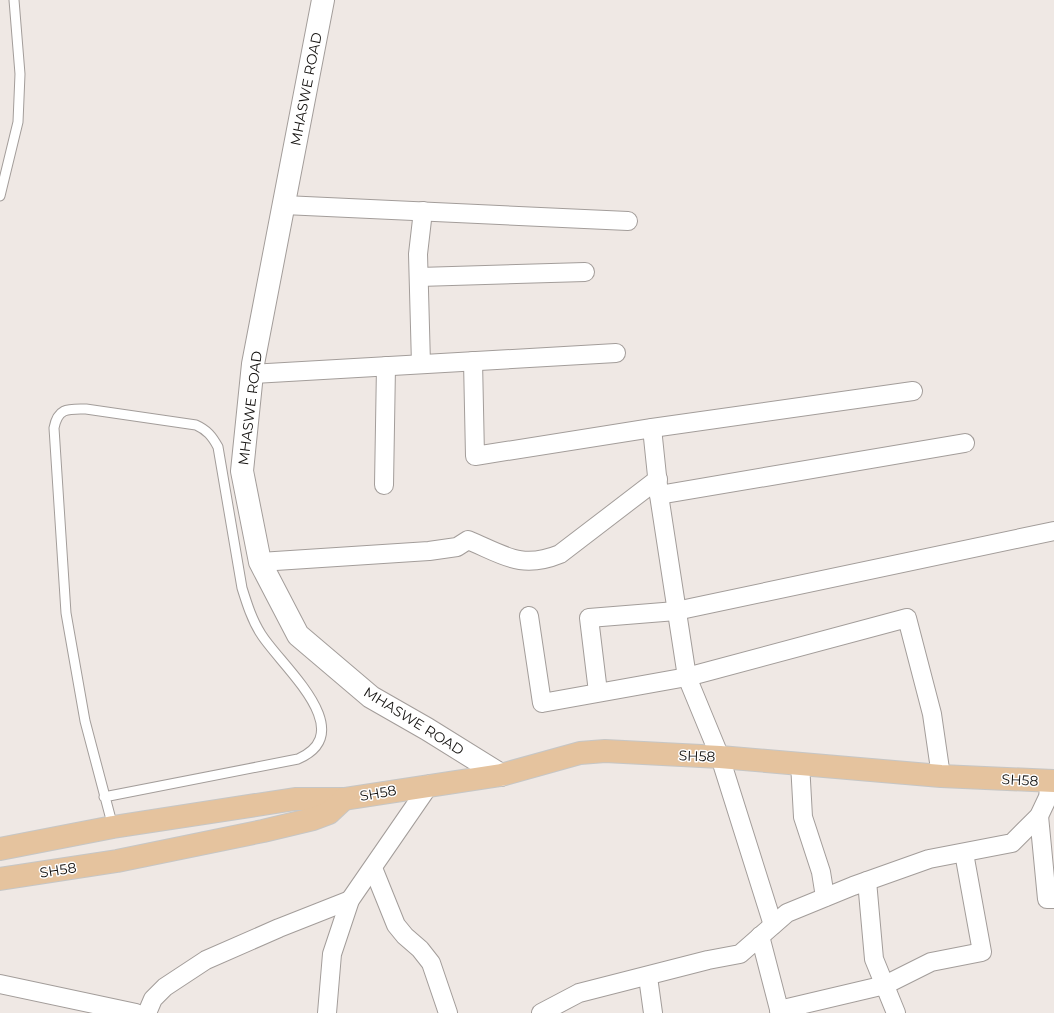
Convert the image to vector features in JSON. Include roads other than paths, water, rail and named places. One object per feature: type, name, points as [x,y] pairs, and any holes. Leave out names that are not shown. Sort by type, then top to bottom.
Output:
[{"type":"main road","name":"SH58","points":[[0,849],[113,827],[295,799],[344,799],[430,784],[501,775],[580,753],[605,751],[720,757],[941,776],[1052,781]]},
{"type":"main road","name":"SH58","points":[[0,879],[117,861],[263,831],[313,819],[329,813],[344,799]]},
{"type":"street","name":"MHASWE ROAD","points":[[323,0],[252,374],[242,471],[260,562],[298,634],[371,697],[427,729],[501,775]]},
{"type":"street","points":[[284,205],[628,221]]},
{"type":"street","points":[[421,364],[418,254],[423,211]]},
{"type":"street","points":[[418,277],[585,272]]},
{"type":"street","points":[[252,374],[616,353]]},
{"type":"street","points":[[473,361],[475,456],[652,428],[913,391]]},
{"type":"street","points":[[384,485],[386,366]]},
{"type":"street","points":[[652,428],[676,611],[687,677],[720,757],[766,931],[780,1012],[885,985],[931,962],[982,952],[964,852]]},
{"type":"street","points":[[260,562],[429,551],[457,547],[468,540],[514,559],[532,562],[544,560],[560,554],[659,487],[965,443]]},
{"type":"street","points":[[598,692],[589,618],[676,611],[1054,531]]},
{"type":"street","points":[[528,616],[542,703],[687,677],[907,618],[932,714],[941,776]]},
{"type":"street","points":[[800,763],[803,818],[821,872],[825,897]]},
{"type":"street","points":[[541,1013],[579,993],[648,977],[708,960],[740,954],[787,913],[867,881],[929,859],[1012,843],[1039,816],[1048,797],[1052,781]]},
{"type":"street","points":[[327,1013],[332,954],[350,900],[430,784]]},
{"type":"street","points":[[1039,816],[1047,900],[1054,899]]},
{"type":"street","points":[[373,868],[396,925],[405,936],[420,949],[431,963],[448,1013]]},
{"type":"street","points":[[867,881],[874,959],[896,1013]]},
{"type":"street","points":[[147,1013],[153,999],[165,987],[206,960],[279,928],[350,900]]},
{"type":"street","points":[[648,977],[652,1013]]},
{"type":"street","points":[[0,984],[136,1013]]},
{"type":"lane","points":[[0,196],[18,122],[20,74],[14,0]]},
{"type":"lane","points":[[104,796],[298,759],[311,753],[319,744],[321,733],[320,716],[310,697],[260,633],[249,610],[242,588],[218,446],[206,430],[196,425],[86,409],[69,409],[61,413],[56,418],[54,428],[66,613],[85,721],[104,796],[113,827]]}]
